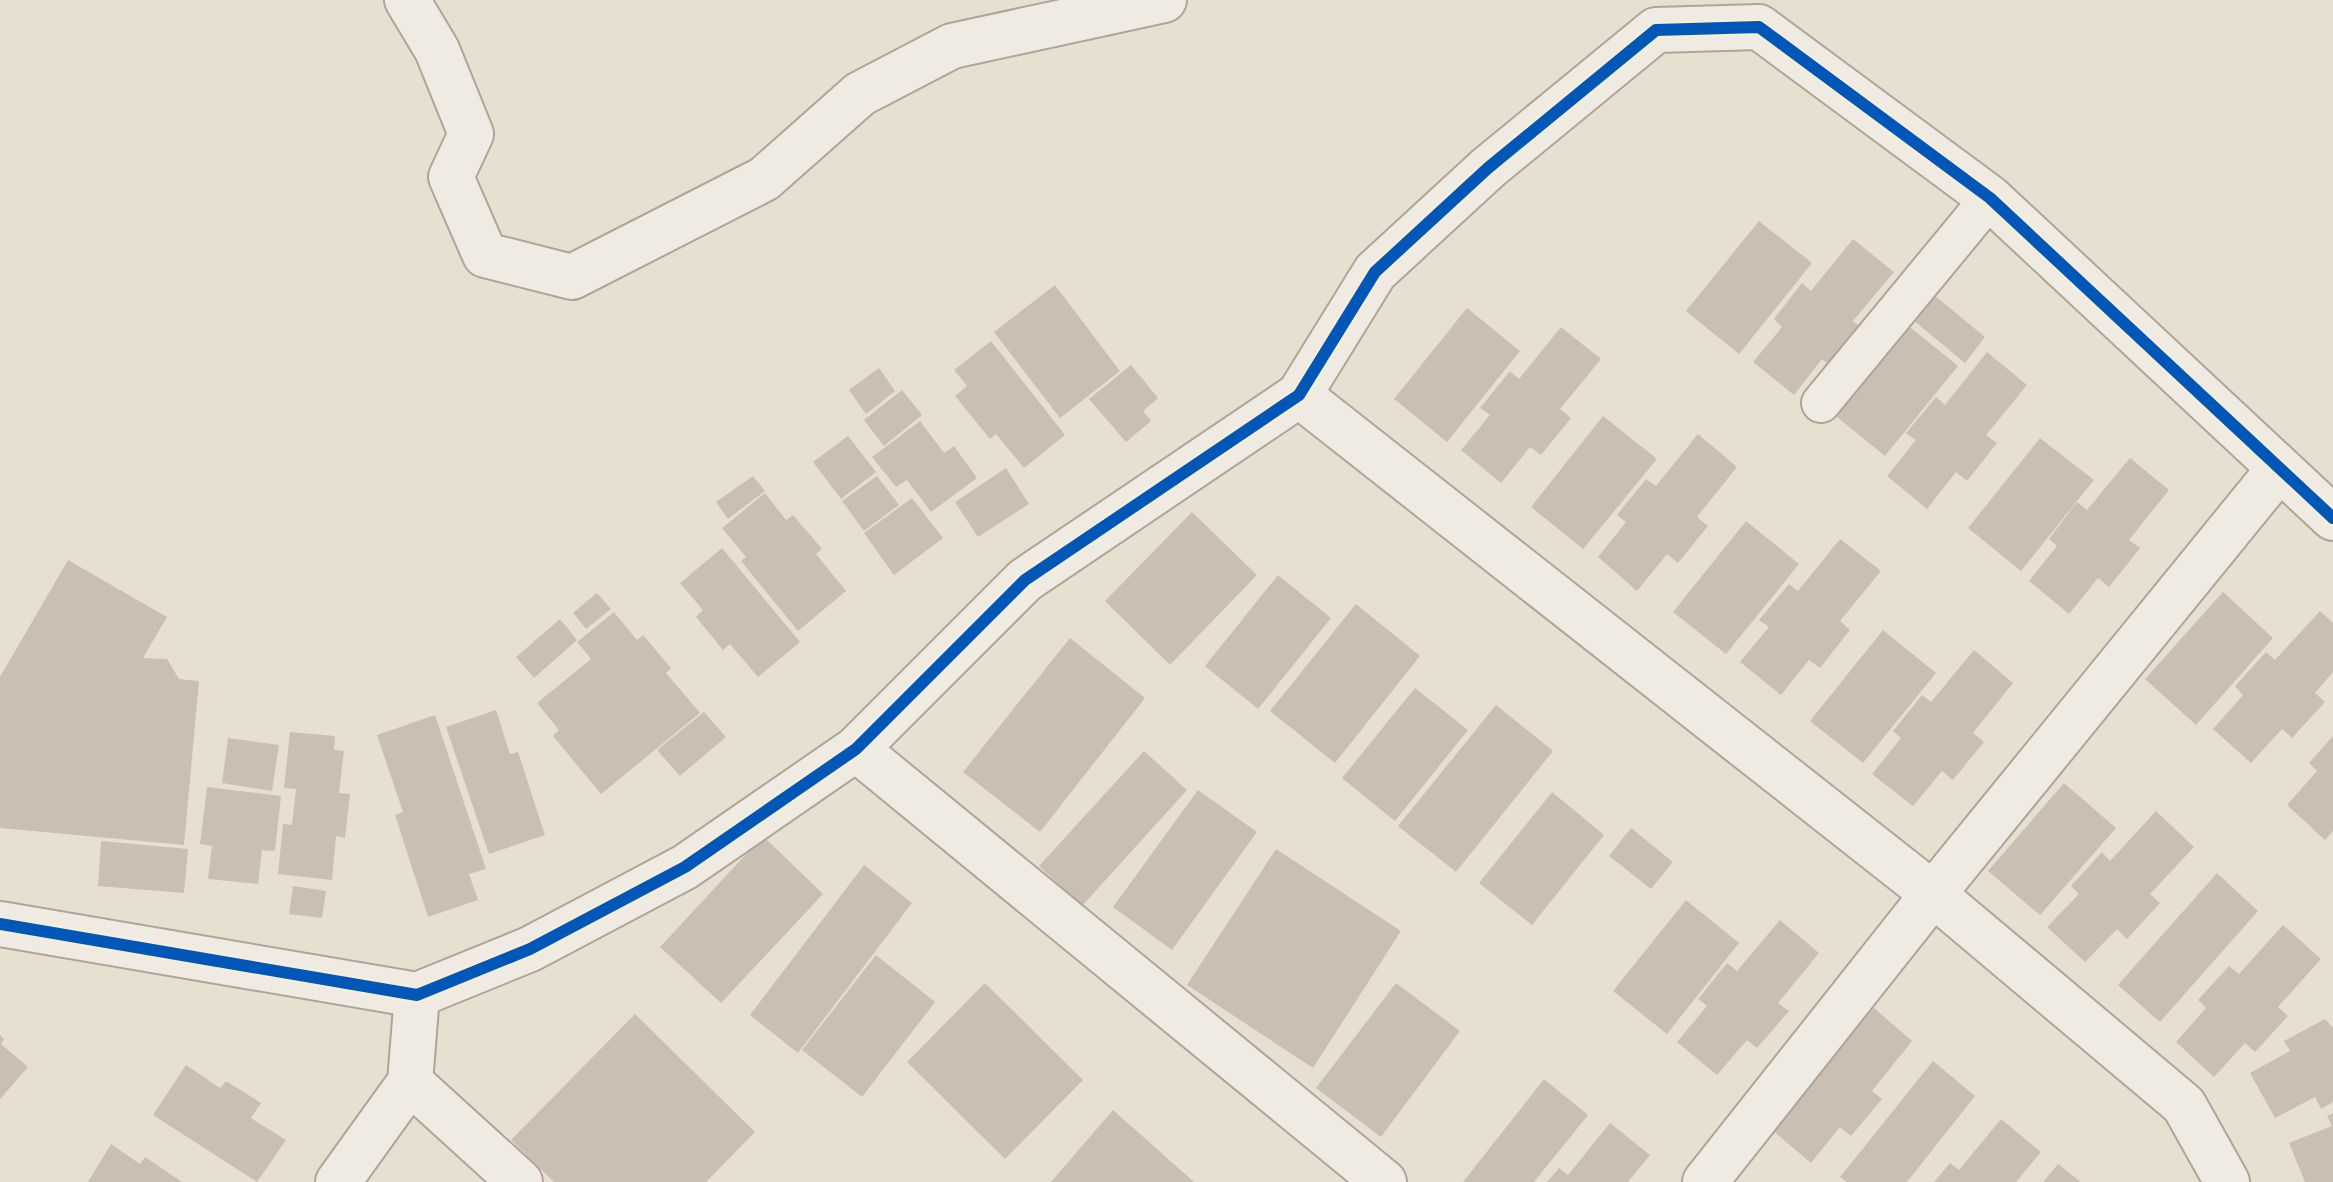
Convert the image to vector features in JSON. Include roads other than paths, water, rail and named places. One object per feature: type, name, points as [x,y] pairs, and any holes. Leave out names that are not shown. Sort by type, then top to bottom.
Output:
[{"type":"street","points":[[407,0],[437,50],[471,134],[451,177],[485,255],[572,277],[764,179],[860,94],[952,46],[1164,0]]},
{"type":"street","points":[[0,924],[417,995],[530,949],[685,867],[856,749],[1025,580],[1299,395],[1375,272],[1488,168],[1656,30],[1694,14],[1759,27],[1990,198],[2333,518]]},
{"type":"street","points":[[1299,395],[1933,894],[2184,1105],[2227,1182]]},
{"type":"street","points":[[1705,1182],[1933,894],[2279,469]]},
{"type":"street","points":[[856,749],[1384,1182]]},
{"type":"street","points":[[338,1182],[410,1082],[417,995]]},
{"type":"street","points":[[410,1082],[520,1182]]},
{"type":"lane","points":[[1821,403],[1990,198]]}]
